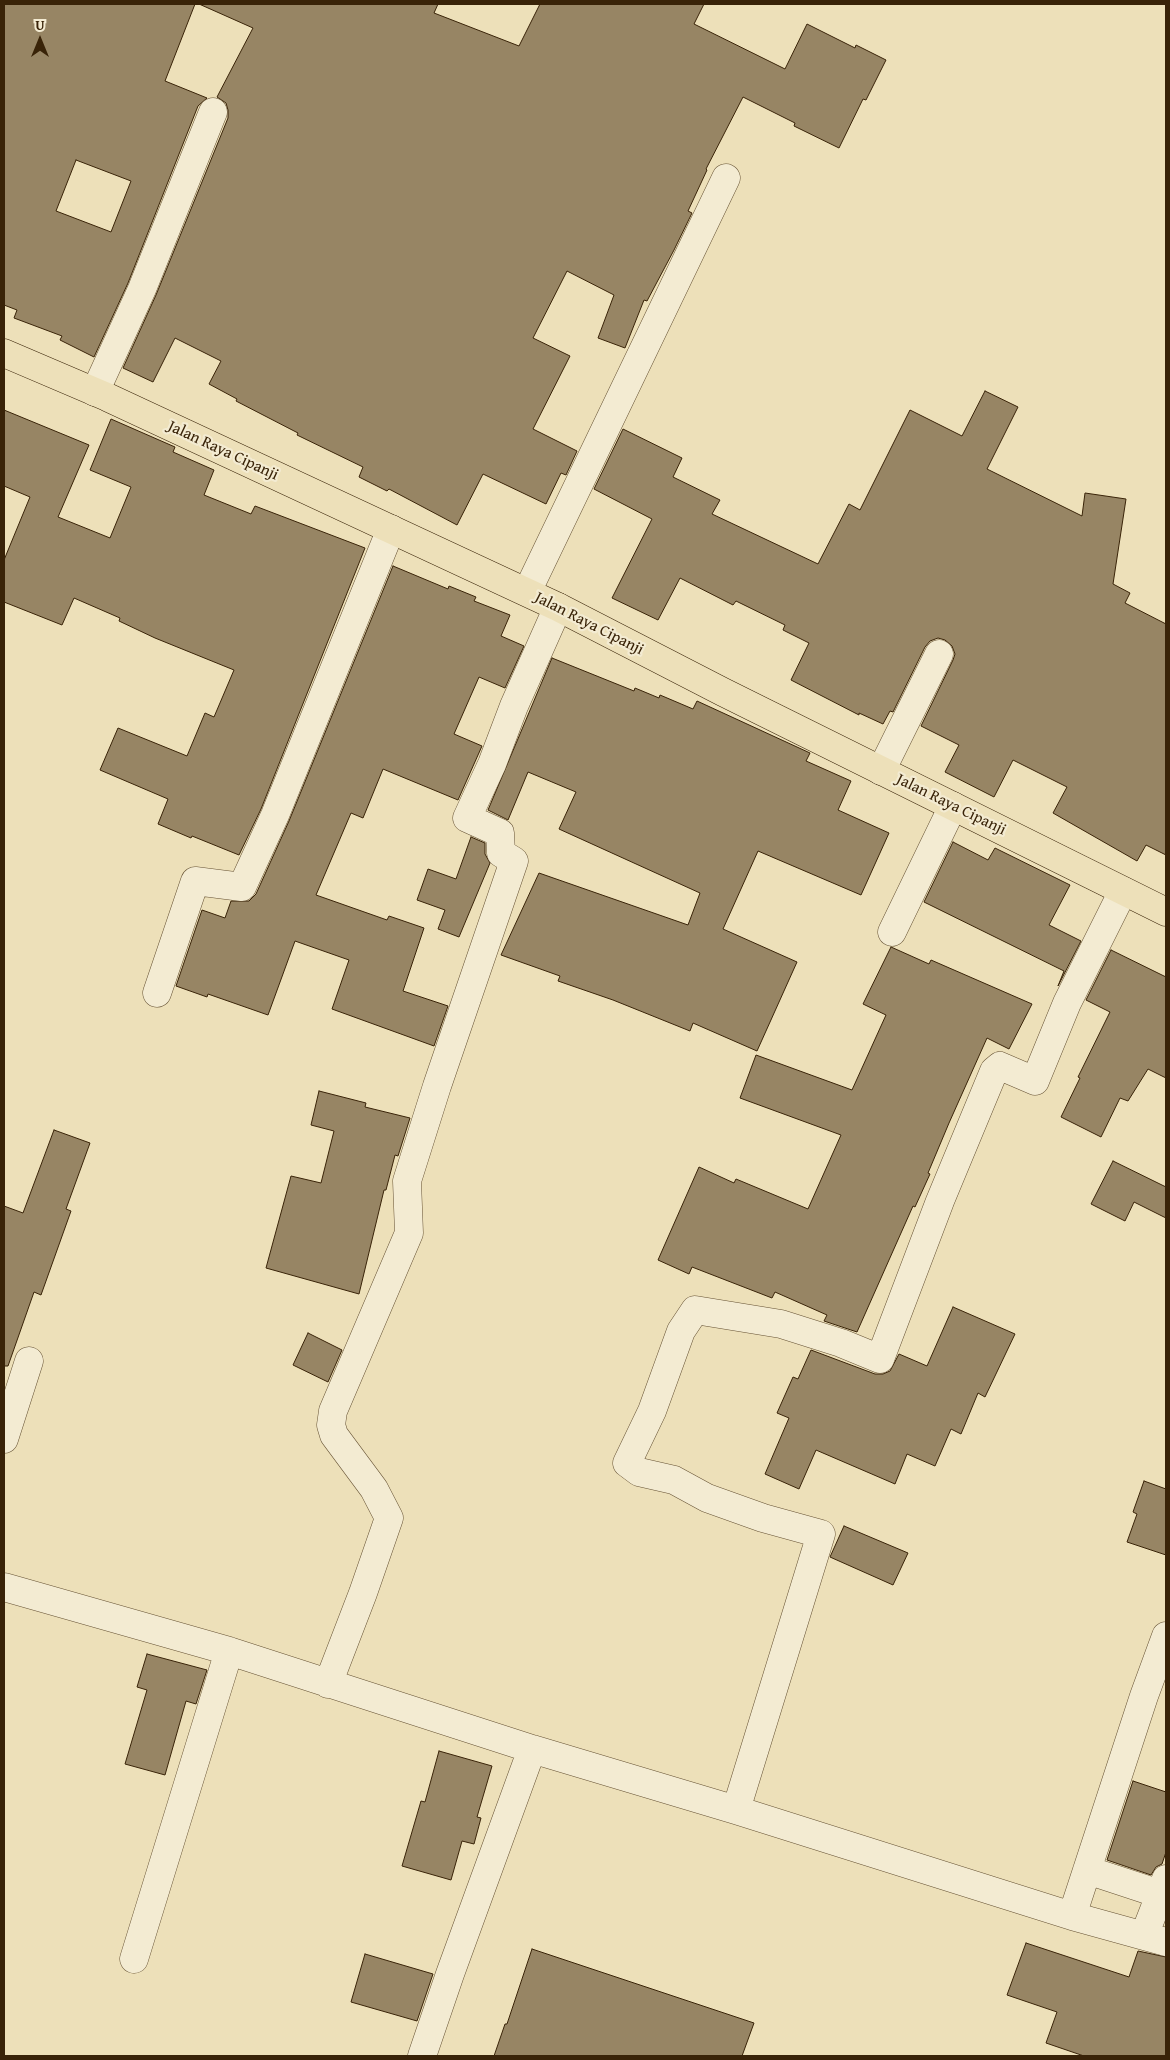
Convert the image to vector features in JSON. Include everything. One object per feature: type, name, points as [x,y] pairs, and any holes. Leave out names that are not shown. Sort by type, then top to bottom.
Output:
[{"type":"main road","name":"Jalan Raya Cipanji","points":[[4,353],[95,392],[527,592],[723,692],[1166,912]]},
{"type":"street","points":[[95,392],[142,289],[212,112]]},
{"type":"street","points":[[527,592],[726,178]]},
{"type":"street","points":[[157,993],[195,881],[242,887],[274,815],[391,529]]},
{"type":"street","points":[[328,1684],[363,1593],[388,1518],[374,1489],[334,1435],[331,1425],[333,1411],[409,1233],[407,1180],[514,861],[501,853],[500,833],[467,818],[492,764],[514,706],[558,607]]},
{"type":"street","points":[[881,770],[939,654]]},
{"type":"street","points":[[892,932],[953,806]]},
{"type":"street","points":[[736,1810],[822,1534],[763,1518],[707,1498],[674,1480],[639,1472],[627,1463],[652,1411],[681,1331],[695,1310],[781,1324],[841,1343],[880,1359],[940,1201],[994,1071],[1000,1066],[1035,1081],[1067,1003],[1123,891]]},
{"type":"street","points":[[4,1439],[29,1360]]},
{"type":"street","points":[[4,1587],[229,1651],[532,1750],[736,1810],[1072,1916],[1155,1939],[1164,1890],[1087,1870]]},
{"type":"street","points":[[1072,1916],[1087,1870],[1157,1686],[1166,1636]]},
{"type":"street","points":[[134,1959],[229,1651]]},
{"type":"street","points":[[422,2056],[532,1750]]},
{"type":"building","points":[[4,4],[195,4],[165,81],[207,98],[198,106],[128,283],[94,357],[60,340],[62,336],[14,318],[17,310],[4,305]],"holes":[[[76,160],[131,181],[111,232],[56,211]]]},
{"type":"building","points":[[199,4],[438,4],[434,13],[519,46],[540,4],[704,4],[694,24],[785,69],[807,24],[855,48],[856,45],[886,60],[866,100],[863,99],[839,148],[794,126],[795,123],[743,97],[706,169],[688,211],[692,213],[674,250],[647,301],[644,300],[625,348],[598,338],[614,295],[567,271],[533,338],[570,356],[533,429],[577,451],[566,475],[561,473],[546,504],[483,474],[457,525],[389,489],[387,491],[359,477],[363,467],[297,435],[298,433],[236,401],[237,399],[209,384],[221,361],[175,338],[153,382],[123,368],[156,295],[228,118],[226,103],[217,97],[253,28]]},
{"type":"building","points":[[985,391],[1018,407],[987,469],[1082,516],[1085,493],[1126,499],[1113,584],[1130,593],[1125,603],[1166,624],[1166,855],[1146,845],[1137,861],[1053,813],[1067,787],[1013,760],[994,797],[945,772],[959,745],[921,726],[955,654],[952,646],[945,640],[938,638],[930,641],[925,647],[893,712],[890,711],[883,724],[859,713],[859,715],[791,680],[809,643],[783,630],[785,625],[736,601],[733,605],[680,578],[658,620],[612,598],[652,519],[594,489],[623,429],[682,458],[673,477],[720,500],[712,514],[818,564],[849,504],[860,510],[910,410],[962,436]]},
{"type":"building","points":[[4,410],[89,445],[58,517],[110,538],[131,487],[90,470],[111,419],[175,447],[173,452],[214,470],[204,495],[251,514],[255,506],[365,548],[261,809],[239,855],[158,824],[168,799],[100,770],[118,728],[187,756],[205,713],[214,717],[234,670],[155,638],[119,621],[120,618],[74,598],[62,625],[4,602],[4,560],[30,497],[4,486]]},
{"type":"building","points":[[393,566],[448,589],[449,586],[476,597],[474,601],[510,615],[501,636],[524,646],[505,688],[479,677],[454,734],[482,746],[458,800],[383,769],[363,818],[351,813],[316,895],[387,920],[389,916],[424,928],[403,991],[448,1006],[434,1046],[332,1009],[349,960],[295,941],[268,1015],[208,994],[207,997],[176,986],[202,910],[225,918],[231,901],[249,901],[256,894],[289,821]]},
{"type":"building","points":[[552,658],[634,691],[635,688],[659,698],[660,695],[693,709],[697,701],[810,753],[806,761],[851,781],[838,810],[889,833],[861,895],[758,851],[723,929],[797,962],[757,1051],[693,1023],[690,1031],[613,1000],[558,981],[560,976],[501,955],[539,873],[688,925],[700,893],[559,829],[576,792],[528,772],[508,820],[488,810]]},
{"type":"building","points":[[471,837],[485,843],[485,854],[490,863],[459,937],[438,929],[445,910],[417,900],[428,869],[456,879]]},
{"type":"building","points":[[953,842],[988,860],[995,848],[1070,885],[1049,925],[1081,941],[1058,986],[1064,971],[924,902]]},
{"type":"building","points":[[891,947],[929,964],[931,960],[1032,1004],[1009,1049],[987,1038],[928,1173],[930,1174],[915,1207],[913,1206],[857,1332],[824,1321],[827,1315],[775,1292],[772,1298],[692,1267],[689,1274],[658,1260],[699,1167],[734,1183],[736,1179],[808,1209],[841,1135],[740,1098],[756,1055],[852,1090],[886,1015],[863,1004]]},
{"type":"building","points":[[1111,950],[1166,977],[1166,1078],[1148,1069],[1128,1101],[1120,1098],[1101,1137],[1061,1117],[1080,1078],[1078,1077],[1110,1012],[1086,1000]]},
{"type":"building","points":[[319,1091],[366,1103],[365,1107],[410,1118],[398,1156],[395,1155],[386,1190],[384,1190],[359,1294],[266,1268],[291,1176],[321,1183],[334,1131],[311,1125]]},
{"type":"building","points":[[54,1130],[90,1143],[66,1209],[71,1211],[41,1295],[34,1292],[8,1366],[4,1366],[4,1206],[23,1213]]},
{"type":"building","points":[[1113,1161],[1166,1187],[1166,1218],[1134,1202],[1125,1221],[1091,1204]]},
{"type":"building","points":[[953,1307],[1015,1334],[985,1397],[978,1393],[961,1434],[951,1429],[935,1466],[907,1454],[895,1484],[816,1450],[799,1489],[765,1474],[789,1418],[777,1413],[793,1377],[798,1379],[811,1350],[875,1374],[883,1374],[890,1371],[899,1354],[927,1366]]},
{"type":"building","points":[[308,1333],[342,1350],[328,1382],[293,1365]]},
{"type":"building","points":[[1144,1481],[1166,1489],[1166,1555],[1127,1542],[1137,1514],[1133,1512]]},
{"type":"building","points":[[844,1526],[908,1553],[893,1585],[830,1557]]},
{"type":"building","points":[[147,1654],[207,1670],[196,1704],[186,1701],[165,1775],[125,1764],[147,1690],[137,1687]]},
{"type":"building","points":[[439,1751],[492,1766],[477,1817],[481,1818],[474,1844],[462,1841],[451,1880],[402,1866],[421,1801],[425,1802]]},
{"type":"building","points":[[1133,1781],[1166,1792],[1166,1852],[1162,1864],[1156,1867],[1151,1875],[1107,1860]]},
{"type":"building","points":[[1026,1943],[1129,1977],[1138,1951],[1166,1957],[1166,2056],[1084,2056],[1046,2043],[1057,2012],[1007,1995]]},
{"type":"building","points":[[532,1949],[754,2023],[742,2056],[494,2056],[505,2024],[507,2024]]},
{"type":"building","points":[[365,1954],[433,1974],[417,2021],[351,2002]]}]
